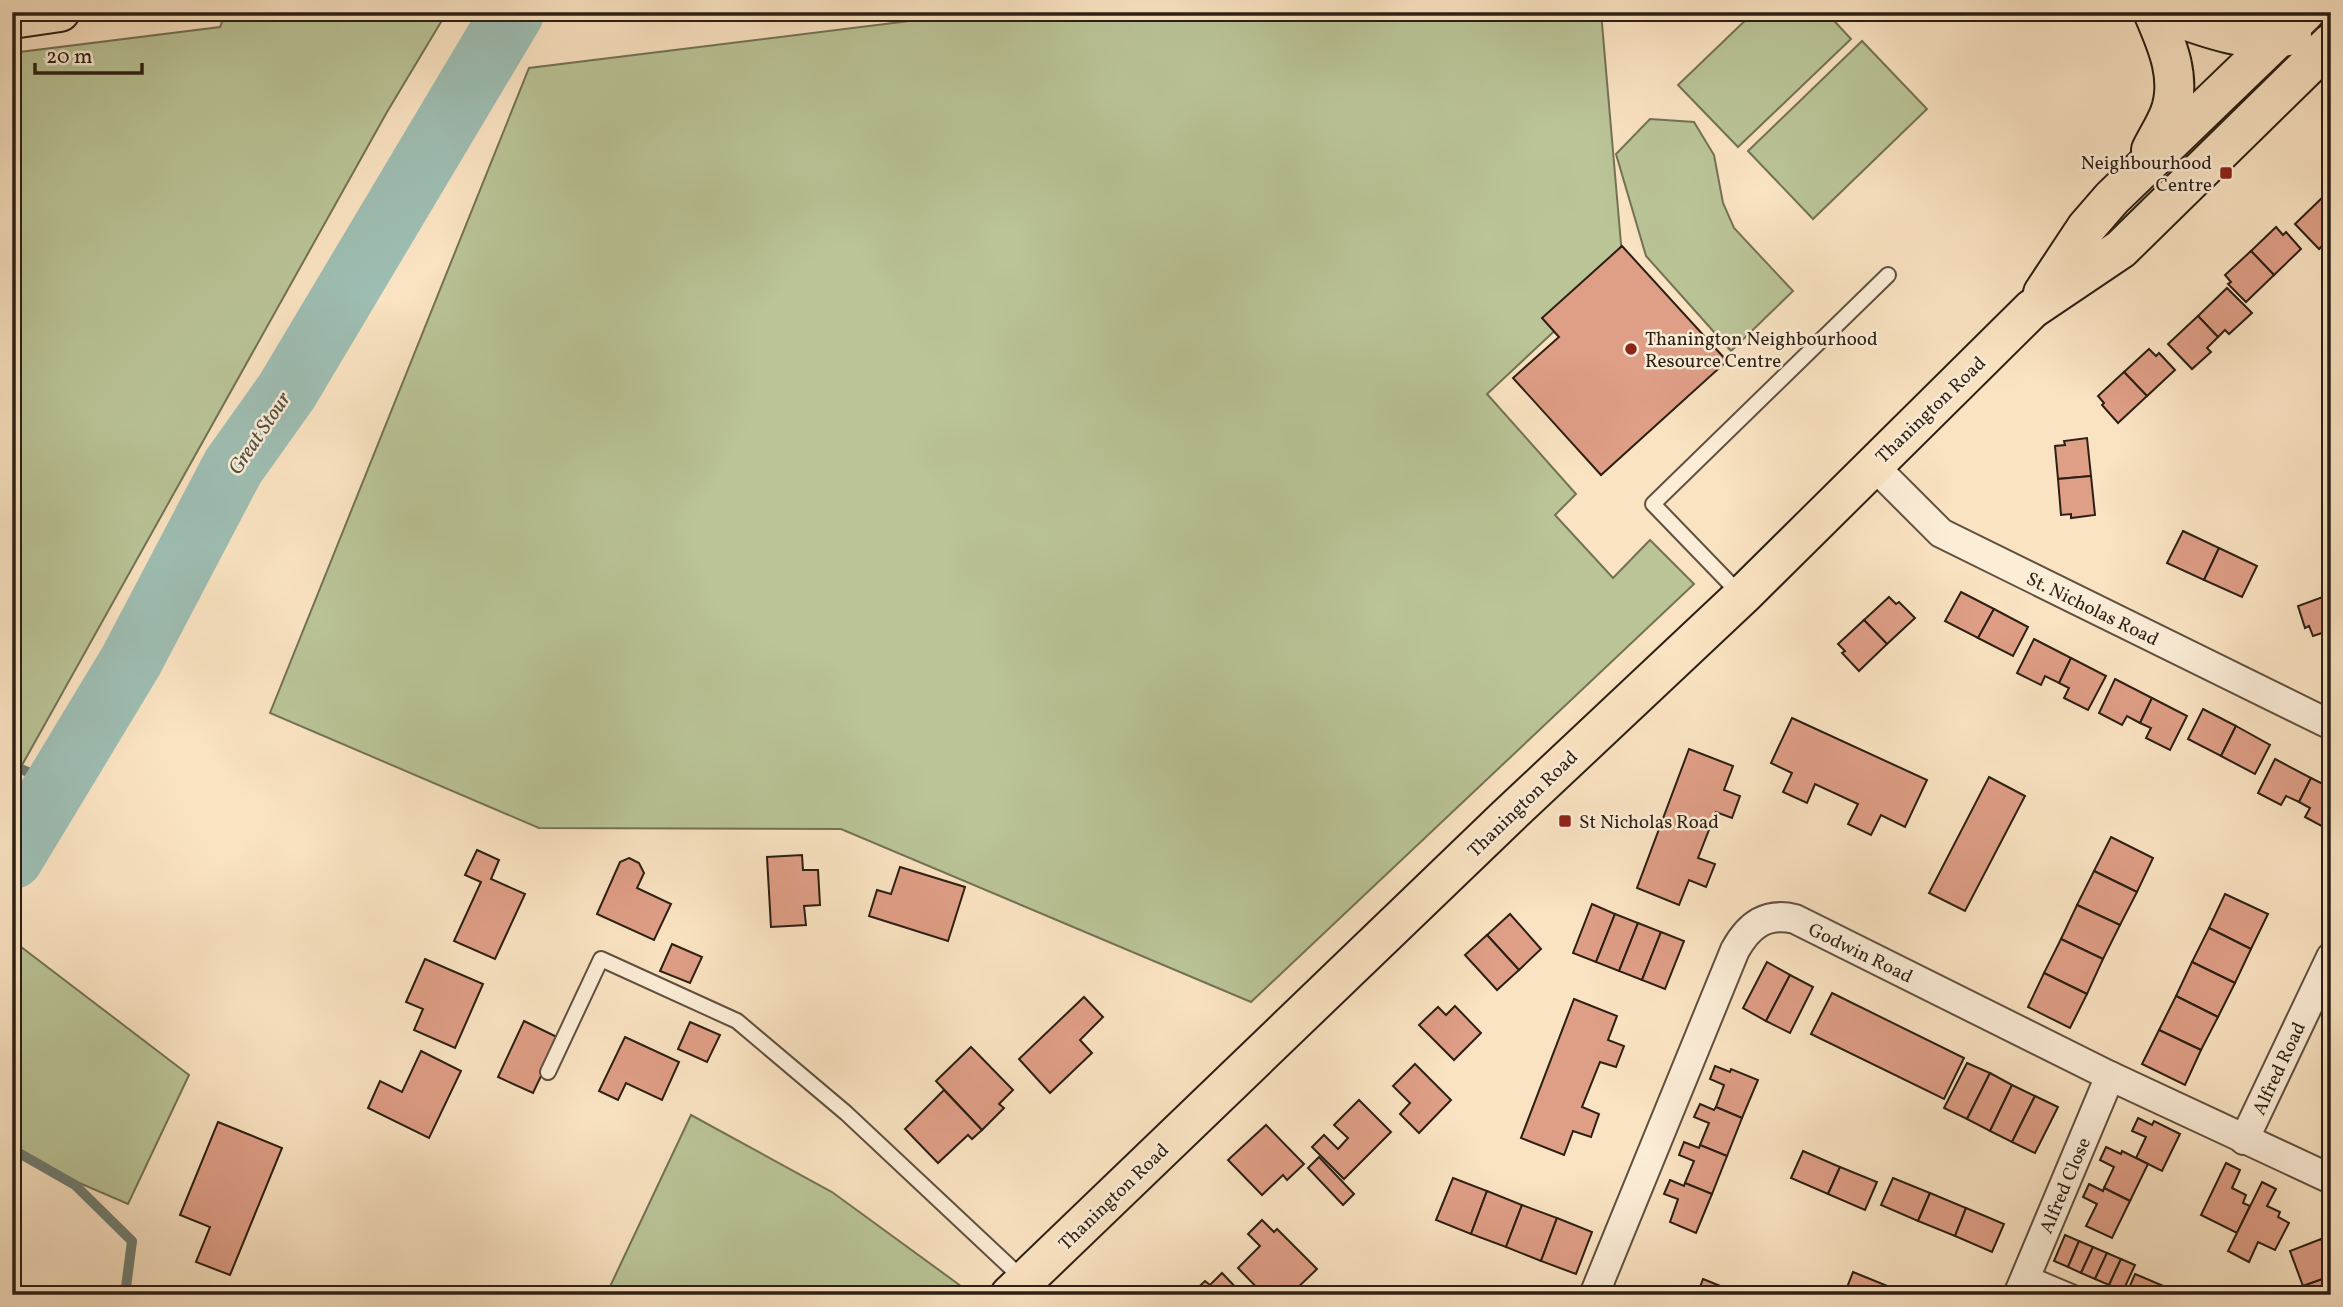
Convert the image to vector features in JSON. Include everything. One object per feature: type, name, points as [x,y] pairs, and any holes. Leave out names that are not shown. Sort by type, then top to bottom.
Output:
[{"type":"highway","points":[[12,19],[60,12]]},
{"type":"highway","points":[[2143,167],[2169,115],[2173,93],[2168,47],[2153,12]]},
{"type":"highway","points":[[2162,12],[2230,33],[2278,39],[2302,33],[2331,20]]},
{"type":"highway","name":"Thanington Road","points":[[2032,309],[2086,228],[2143,167],[2305,12]]},
{"type":"highway","name":"Thanington Road","points":[[1017,1288],[1507,817],[1742,596],[2032,309],[2121,249],[2331,43]]},
{"type":"street","name":"St. Nicholas Road","points":[[1873,465],[1941,533],[2331,725]]},
{"type":"street","name":"Godwin Road","points":[[1594,1295],[1735,950],[1742,936],[1760,920],[1773,917],[1795,919],[2110,1076],[2331,1179]]},
{"type":"street","name":"Alfred Road","points":[[2244,1140],[2331,957]]},
{"type":"street","name":"Alfred Close","points":[[2023,1284],[2110,1076]]},
{"type":"lane","points":[[1742,596],[1653,504],[1888,275]]},
{"type":"lane","points":[[548,1072],[601,959],[737,1021],[846,1114],[1017,1288]]},
{"type":"lane","points":[[2023,1284],[2080,1295]]},
{"type":"green space","points":[[226,12],[447,12],[387,112],[12,783],[12,53],[220,27]]},
{"type":"green space","points":[[982,12],[1601,12],[1623,267],[1487,394],[1576,494],[1555,515],[1613,578],[1650,540],[1694,584],[1251,1002],[841,829],[539,828],[270,713],[529,68]]},
{"type":"green space","points":[[1754,12],[1826,12],[1851,39],[1738,147],[1678,85]]},
{"type":"green space","points":[[1862,41],[1927,109],[1813,219],[1748,151]]},
{"type":"green space","points":[[1650,119],[1694,122],[1714,155],[1723,203],[1734,228],[1793,291],[1731,351],[1646,256],[1616,154]]},
{"type":"green space","points":[[12,940],[189,1075],[128,1204],[12,1154]]},
{"type":"green space","points":[[691,1115],[832,1192],[965,1289],[959,1295],[606,1295]]},
{"type":"building","points":[[2325,195],[2331,201],[2331,237],[2319,249],[2295,224]]},
{"type":"building","points":[[2276,227],[2283,235],[2286,232],[2301,249],[2274,275],[2251,251]]},
{"type":"building","name":"Thanington Neighbourhood Resource Centre","points":[[1622,246],[1727,361],[1601,475],[1513,378],[1559,337],[1542,318]]},
{"type":"building","points":[[2251,251],[2274,275],[2246,302],[2228,284],[2231,282],[2225,275]]},
{"type":"building","points":[[2227,288],[2252,313],[2229,334],[2225,330],[2218,337],[2198,316]]},
{"type":"building","points":[[2198,316],[2218,337],[2207,348],[2211,352],[2192,369],[2168,344]]},
{"type":"building","points":[[2149,349],[2156,356],[2159,353],[2175,370],[2147,396],[2124,372]]},
{"type":"building","points":[[2124,372],[2147,396],[2118,423],[2102,405],[2104,403],[2098,396]]},
{"type":"building","points":[[2087,438],[2091,476],[2058,479],[2055,446],[2065,445],[2064,441]]},
{"type":"building","points":[[2091,476],[2095,515],[2071,518],[2071,514],[2061,515],[2058,479]]},
{"type":"building","points":[[2183,531],[2219,548],[2204,580],[2167,563]]},
{"type":"building","points":[[2219,548],[2257,566],[2242,597],[2204,580]]},
{"type":"building","points":[[1961,592],[1994,609],[1978,638],[1945,621]]},
{"type":"building","points":[[2331,594],[2331,630],[2313,636],[2309,626],[2305,628],[2298,606]]},
{"type":"building","points":[[1889,597],[1896,604],[1899,602],[1915,618],[1887,644],[1864,620]]},
{"type":"building","points":[[1994,609],[2028,627],[2013,656],[1978,638]]},
{"type":"building","points":[[1864,620],[1887,644],[1859,671],[1842,653],[1845,651],[1838,644]]},
{"type":"building","points":[[2034,639],[2071,658],[2059,683],[2045,676],[2041,685],[2017,673]]},
{"type":"building","points":[[2071,658],[2106,676],[2088,710],[2064,698],[2069,688],[2059,683]]},
{"type":"building","points":[[2115,679],[2152,698],[2140,723],[2127,716],[2122,725],[2099,713]]},
{"type":"building","points":[[2152,698],[2187,716],[2170,750],[2146,738],[2151,728],[2140,723]]},
{"type":"building","points":[[2203,709],[2236,726],[2221,756],[2188,739]]},
{"type":"building","points":[[1792,718],[1927,780],[1905,827],[1881,815],[1871,835],[1848,824],[1858,804],[1815,784],[1807,803],[1783,792],[1792,773],[1771,763]]},
{"type":"building","points":[[2236,726],[2270,745],[2255,774],[2221,756]]},
{"type":"building","points":[[1689,749],[1733,766],[1724,790],[1740,796],[1732,818],[1716,812],[1698,858],[1715,864],[1706,887],[1689,880],[1679,905],[1637,888]]},
{"type":"building","points":[[2275,759],[2311,778],[2299,802],[2286,796],[2281,805],[2258,793]]},
{"type":"building","points":[[1989,777],[2025,796],[1965,911],[1929,893]]},
{"type":"building","points":[[2311,778],[2331,788],[2329,830],[2305,817],[2310,808],[2299,802]]},
{"type":"building","points":[[2111,837],[2153,858],[2137,892],[2094,871]]},
{"type":"building","points":[[477,850],[499,860],[491,879],[525,894],[495,959],[454,941],[481,882],[465,875]]},
{"type":"building","points":[[802,855],[803,870],[818,870],[820,905],[804,906],[806,925],[771,927],[767,857]]},
{"type":"building","points":[[629,858],[639,863],[644,873],[637,888],[671,904],[654,940],[597,914],[620,862]]},
{"type":"building","points":[[900,867],[965,887],[948,941],[869,916],[877,890],[891,894]]},
{"type":"building","points":[[2094,871],[2137,892],[2120,925],[2077,905]]},
{"type":"building","points":[[2225,894],[2268,914],[2251,949],[2209,928]]},
{"type":"building","points":[[1592,904],[1615,914],[1596,962],[1573,953]]},
{"type":"building","points":[[2077,905],[2120,925],[2103,959],[2061,939]]},
{"type":"building","points":[[1510,914],[1541,949],[1519,970],[1487,935]]},
{"type":"building","points":[[1615,914],[1638,923],[1619,971],[1596,962]]},
{"type":"building","points":[[1638,923],[1661,932],[1642,980],[1619,971]]},
{"type":"building","points":[[2209,928],[2251,949],[2235,983],[2192,962]]},
{"type":"building","points":[[1661,932],[1684,941],[1665,989],[1642,980]]},
{"type":"building","points":[[1487,935],[1519,970],[1497,990],[1465,955]]},
{"type":"building","points":[[2061,939],[2103,959],[2087,994],[2044,973]]},
{"type":"building","points":[[672,944],[702,957],[690,983],[660,971]]},
{"type":"building","points":[[425,959],[483,984],[455,1048],[414,1030],[423,1009],[406,1002]]},
{"type":"building","points":[[1767,962],[1790,975],[1766,1021],[1743,1008]]},
{"type":"building","points":[[2192,962],[2235,983],[2218,1017],[2176,996]]},
{"type":"building","points":[[2044,973],[2087,994],[2070,1028],[2028,1007]]},
{"type":"building","points":[[1790,975],[1813,987],[1790,1033],[1766,1021]]},
{"type":"building","points":[[1832,993],[1964,1058],[1944,1099],[1811,1034]]},
{"type":"building","points":[[2176,996],[2218,1017],[2201,1050],[2159,1030]]},
{"type":"building","points":[[1084,997],[1103,1017],[1080,1040],[1092,1053],[1050,1093],[1019,1059]]},
{"type":"building","points":[[1574,999],[1617,1016],[1608,1040],[1624,1046],[1616,1067],[1600,1062],[1582,1107],[1599,1114],[1591,1137],[1573,1131],[1564,1155],[1521,1138]]},
{"type":"building","points":[[1455,1006],[1481,1033],[1454,1060],[1419,1025],[1438,1007],[1446,1015]]},
{"type":"building","points":[[524,1021],[559,1038],[533,1093],[498,1077]]},
{"type":"building","points":[[690,1022],[720,1035],[707,1062],[678,1049]]},
{"type":"building","points":[[2159,1030],[2201,1050],[2185,1085],[2142,1064]]},
{"type":"building","points":[[625,1037],[679,1062],[662,1100],[626,1083],[618,1100],[599,1091]]},
{"type":"building","points":[[971,1047],[1013,1090],[999,1104],[1004,1108],[982,1130],[936,1081]]},
{"type":"building","points":[[421,1051],[461,1071],[429,1138],[368,1108],[380,1081],[402,1092]]},
{"type":"building","points":[[1967,1063],[1990,1073],[1967,1119],[1944,1108]]},
{"type":"building","points":[[1415,1064],[1451,1100],[1419,1133],[1400,1114],[1410,1103],[1393,1086]]},
{"type":"building","points":[[1715,1066],[1730,1072],[1731,1069],[1758,1080],[1742,1118],[1716,1107],[1724,1085],[1710,1079]]},
{"type":"building","points":[[1990,1073],[2012,1085],[1990,1131],[1967,1119]]},
{"type":"building","points":[[2012,1085],[2035,1096],[2012,1142],[1990,1131]]},
{"type":"building","points":[[944,1090],[982,1130],[972,1139],[968,1135],[938,1163],[905,1129]]},
{"type":"building","points":[[2035,1096],[2058,1107],[2035,1153],[2012,1142]]},
{"type":"building","points":[[1359,1100],[1391,1132],[1344,1179],[1312,1147],[1324,1135],[1338,1149],[1348,1138],[1334,1125]]},
{"type":"building","points":[[1700,1104],[1714,1110],[1716,1107],[1742,1118],[1727,1156],[1700,1145],[1709,1123],[1694,1117]]},
{"type":"building","points":[[2138,1118],[2152,1125],[2154,1121],[2180,1134],[2162,1171],[2136,1158],[2146,1137],[2132,1131]]},
{"type":"building","points":[[218,1122],[282,1148],[230,1275],[196,1262],[210,1227],[180,1215]]},
{"type":"building","points":[[1266,1125],[1304,1164],[1287,1180],[1283,1175],[1262,1195],[1228,1160]]},
{"type":"building","points":[[1684,1142],[1699,1148],[1700,1145],[1727,1156],[1712,1194],[1685,1183],[1694,1161],[1679,1155]]},
{"type":"building","points":[[2106,1147],[2121,1154],[2122,1151],[2148,1164],[2130,1201],[2104,1188],[2114,1167],[2100,1160]]},
{"type":"building","points":[[1803,1151],[1840,1167],[1828,1194],[1791,1178]]},
{"type":"building","points":[[1319,1157],[1354,1194],[1343,1205],[1308,1168]]},
{"type":"building","points":[[2226,1163],[2240,1170],[2232,1188],[2246,1195],[2243,1203],[2250,1206],[2237,1233],[2201,1215]]},
{"type":"building","points":[[1840,1167],[1877,1182],[1865,1210],[1828,1194]]},
{"type":"building","points":[[1453,1178],[1487,1191],[1471,1234],[1436,1220]]},
{"type":"building","points":[[1893,1178],[1930,1193],[1918,1221],[1881,1205]]},
{"type":"building","points":[[1670,1180],[1712,1194],[1696,1233],[1670,1222],[1678,1199],[1664,1194]]},
{"type":"building","points":[[2262,1182],[2276,1189],[2267,1206],[2280,1212],[2278,1217],[2289,1223],[2275,1250],[2258,1242],[2249,1262],[2228,1251]]},
{"type":"building","points":[[2089,1184],[2130,1201],[2112,1238],[2086,1226],[2097,1204],[2083,1197]]},
{"type":"building","points":[[1487,1191],[1522,1205],[1506,1247],[1471,1234]]},
{"type":"building","points":[[1930,1193],[1966,1208],[1955,1236],[1918,1221]]},
{"type":"building","points":[[1522,1205],[1557,1218],[1541,1261],[1506,1247]]},
{"type":"building","points":[[1966,1208],[2004,1224],[1992,1252],[1955,1236]]},
{"type":"building","points":[[1557,1218],[1592,1232],[1576,1274],[1541,1261]]},
{"type":"building","points":[[1262,1220],[1274,1232],[1277,1229],[1317,1269],[1290,1295],[1264,1295],[1238,1268],[1260,1246],[1248,1234]]},
{"type":"building","points":[[2065,1235],[2079,1241],[2068,1267],[2054,1261]]},
{"type":"building","points":[[2321,1239],[2331,1263],[2331,1276],[2303,1286],[2290,1251]]},
{"type":"building","points":[[2079,1241],[2093,1247],[2081,1273],[2068,1267]]},
{"type":"building","points":[[2093,1247],[2107,1253],[2095,1279],[2081,1273]]},
{"type":"building","points":[[2107,1253],[2121,1259],[2109,1285],[2095,1279]]},
{"type":"building","points":[[2121,1259],[2135,1265],[2123,1291],[2109,1285]]},
{"type":"building","points":[[1853,1272],[1890,1287],[1887,1295],[1844,1295]]},
{"type":"building","points":[[1222,1273],[1243,1295],[1190,1295],[1205,1281],[1210,1285]]},
{"type":"building","points":[[2135,1274],[2173,1290],[2171,1295],[2126,1295]]},
{"type":"building","points":[[2331,1276],[2331,1295],[2307,1295],[2303,1286]]},
{"type":"building","points":[[1703,1279],[1740,1294],[1697,1295]]},
{"type":"building","points":[[1935,1287],[1953,1295],[1932,1295]]},
{"type":"waterway","name":"Great Stour","points":[[12,858],[131,661],[233,467],[287,391],[513,12]]},
{"type":"waterway","points":[[12,765],[57,785]]},
{"type":"waterway","points":[[12,1149],[75,1185],[132,1241],[125,1295]]},
{"type":"place","name":"Neighbourhood Centre","points":[[2226,173]]},
{"type":"place","name":"Thanington Neighbourhood Resource Centre","points":[[1631,349]]},
{"type":"place","name":"St Nicholas Road","points":[[1565,821]]}]
